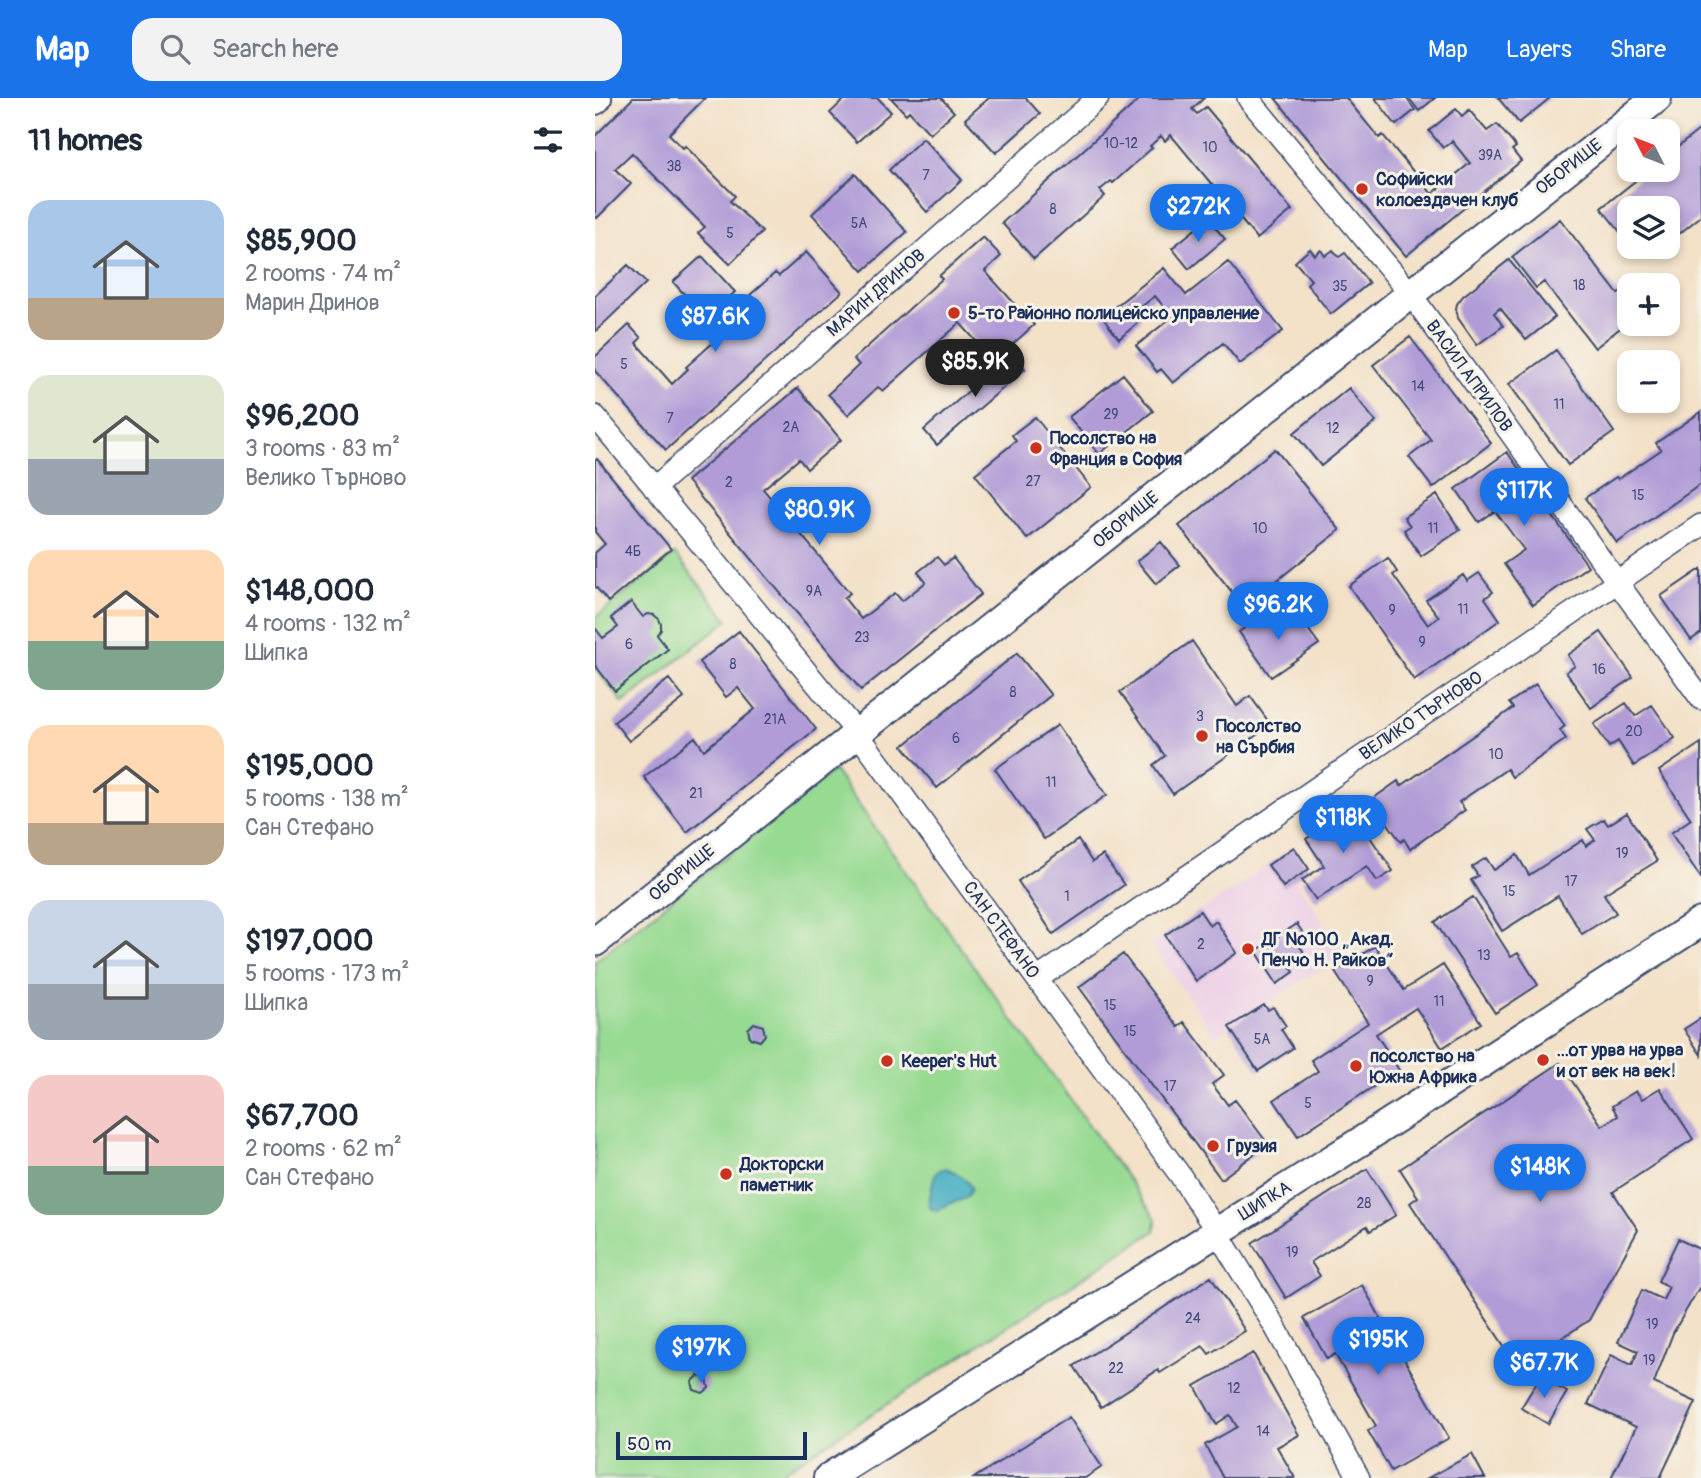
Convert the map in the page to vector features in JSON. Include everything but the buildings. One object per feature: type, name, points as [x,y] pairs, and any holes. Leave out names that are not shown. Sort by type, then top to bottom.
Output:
[{"type":"street","name":"МАРИН ДРИНОВ","points":[[654,488],[1098,98]]},
{"type":"street","name":"ВАСИЛ АПРИЛОВ","points":[[1248,98],[1410,293],[1701,699]]},
{"type":"street","name":"ОБОРИЩЕ","points":[[595,942],[1657,98]]},
{"type":"street","name":"САН СТЕФАНО","points":[[595,416],[858,734],[1180,1175],[1273,1325],[1359,1478]]},
{"type":"street","name":"ВЕЛИКО ТЪРНОВО","points":[[1037,979],[1701,525]]},
{"type":"street","name":"ШИПКА","points":[[828,1478],[1701,922]]},
{"type":"shaded area","name":"ДГ №100 „Акад. Пенчо Н. Райков“","points":[[1268,865],[1295,879],[1345,953],[1215,1036],[1151,945]]},
{"type":"green space","points":[[675,554],[728,620],[623,703],[595,668],[595,618]]},
{"type":"green space","points":[[834,770],[1136,1190],[1156,1219],[1155,1231],[773,1478],[595,1478],[595,961]]},
{"type":"water","points":[[946,1168],[964,1179],[971,1189],[966,1198],[937,1211],[933,1210],[929,1203],[934,1177],[937,1172]]},
{"type":"place","name":"Софийски колоездачен клуб","points":[[1362,189]]},
{"type":"place","name":"5-то Районно полицейско управление","points":[[954,313]]},
{"type":"place","name":"Посолство на Франция в София","points":[[1036,448]]},
{"type":"place","name":"Посолство на Сърбия","points":[[1202,736]]},
{"type":"place","name":"ДГ №100 „Акад. Пенчо Н. Райков“","points":[[1248,949]]},
{"type":"place","name":"...от урва на урва и от век на век!","points":[[1543,1060]]},
{"type":"place","name":"Keeper's Hut","points":[[887,1061]]},
{"type":"place","name":"посолство на Южна Африка","points":[[1356,1066]]},
{"type":"place","name":"Грузия","points":[[1213,1146]]},
{"type":"place","name":"Докторски паметник","points":[[726,1174]]}]
